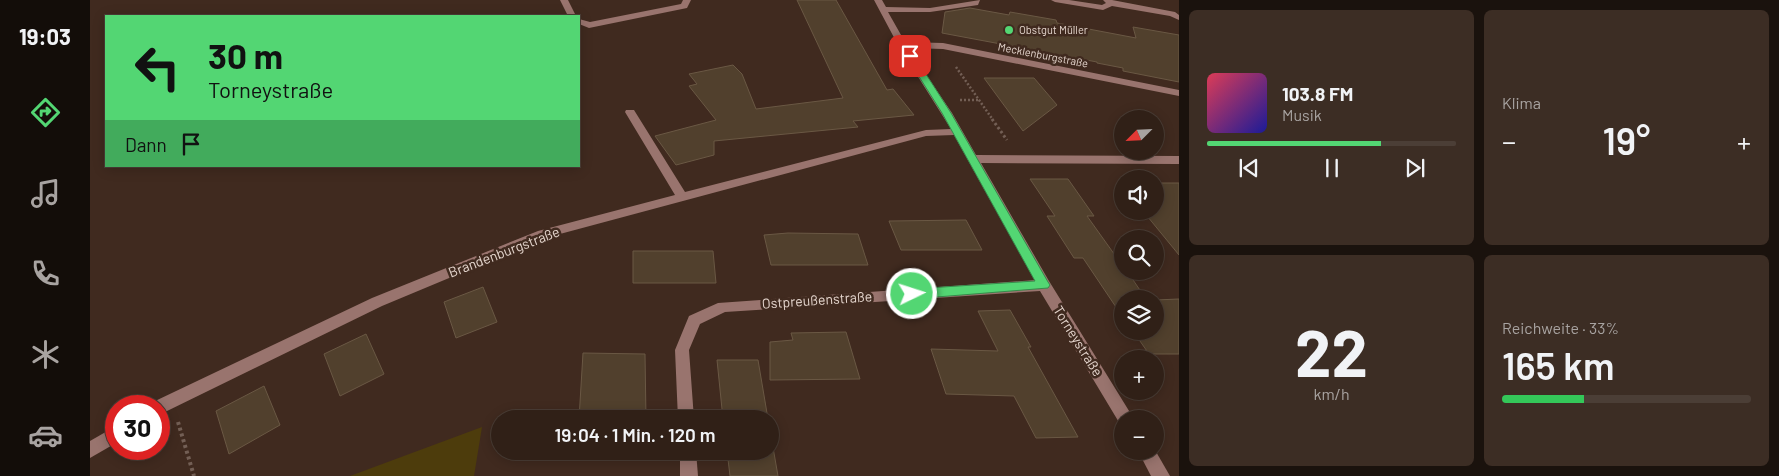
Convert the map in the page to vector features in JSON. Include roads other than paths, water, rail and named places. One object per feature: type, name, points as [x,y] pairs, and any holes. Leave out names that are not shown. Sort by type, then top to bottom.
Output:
[{"type":"street","points":[[564,0],[572,15]]},
{"type":"street","points":[[580,21],[589,25],[596,24],[684,6],[687,0]]},
{"type":"street","name":"Torneystraße","points":[[878,0],[902,44],[973,159],[1044,285],[1120,410]]},
{"type":"street","points":[[883,9],[930,10],[975,3],[976,0]]},
{"type":"street","points":[[1055,0],[1103,8],[1109,2],[1137,4],[1176,16],[1175,7],[1179,7]]},
{"type":"street","name":"Mecklenburgstraße","points":[[902,44],[943,46],[1179,93]]},
{"type":"street","points":[[630,112],[682,197]]},
{"type":"street","name":"Brandenburgstraße","points":[[170,401],[378,302],[542,234],[926,133],[957,132]]},
{"type":"street","points":[[973,159],[1179,160]]},
{"type":"street","name":"Ostpreußenstraße","points":[[685,410],[682,350],[694,320],[723,307],[1044,285]]},
{"type":"street","points":[[90,450],[105,441]]},
{"type":"street","points":[[688,460],[689,476]]},
{"type":"street","points":[[1151,460],[1161,476]]},
{"type":"place","name":"Obstgut Müller","points":[[1009,30]]}]
